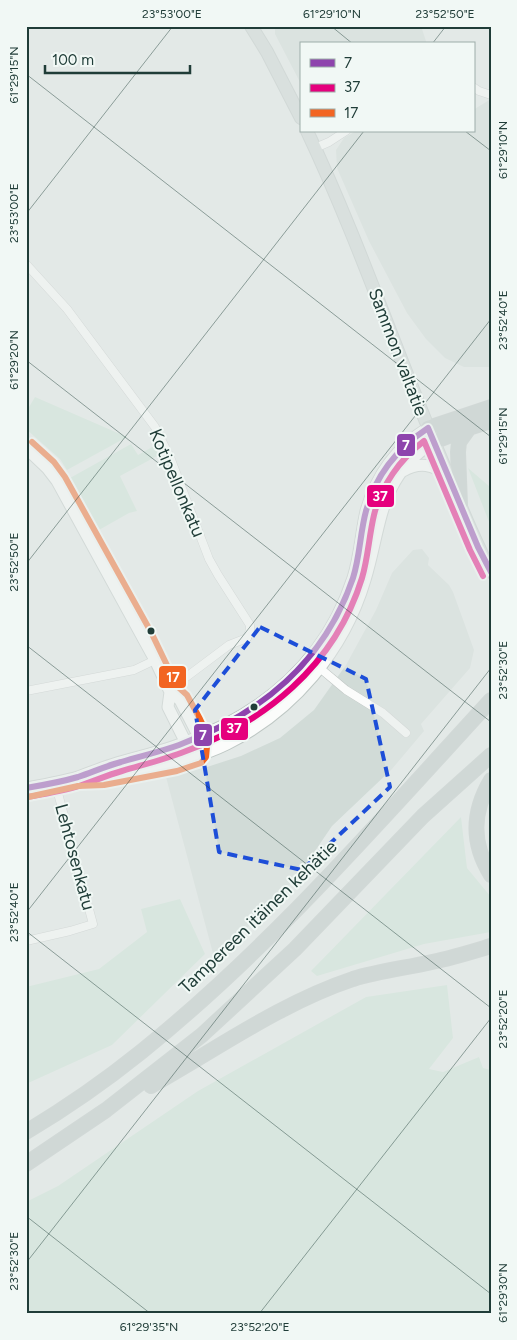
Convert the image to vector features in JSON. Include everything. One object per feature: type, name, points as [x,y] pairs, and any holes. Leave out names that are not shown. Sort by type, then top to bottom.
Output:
[{"type":"highway","points":[[428,428],[491,407]]},
{"type":"highway","points":[[434,442],[491,421]]},
{"type":"highway","points":[[460,505],[459,442],[469,428]]},
{"type":"highway","name":"Tampereen itäinen kehätie","points":[[26,1132],[102,1082],[227,977],[347,857],[491,700]]},
{"type":"highway","points":[[26,1164],[106,1110],[202,1035],[246,996],[294,949],[423,816],[491,755]]},
{"type":"highway","points":[[491,780],[481,802],[476,819],[475,834],[478,849],[491,875]]},
{"type":"highway","points":[[106,1110],[191,1063],[261,1021],[308,998],[354,979],[434,962],[491,946]]},
{"type":"main road","points":[[251,26],[267,52],[300,116]]},
{"type":"main road","name":"Sammon valtatie","points":[[307,132],[364,265],[460,505],[491,572]]},
{"type":"main road","points":[[26,788],[77,777],[102,767],[186,742],[240,718],[275,694],[297,674],[309,659],[328,633],[343,603],[353,577],[366,512],[376,485],[392,459],[416,435],[428,428]]},
{"type":"main road","points":[[77,777],[103,776],[175,762],[225,745],[249,732],[271,716],[298,692],[320,668],[340,639],[355,609],[372,556],[380,516],[385,501],[400,473],[414,456],[434,442]]},
{"type":"main road","points":[[26,448],[47,468],[57,481],[155,660],[168,689],[180,700],[199,737],[198,755]]},
{"type":"main road","points":[[400,473],[414,466],[424,464],[430,465],[448,475]]},
{"type":"main road","points":[[168,689],[168,708],[186,742],[198,755]]},
{"type":"street","points":[[474,88],[479,92],[491,95]]},
{"type":"street","points":[[315,148],[344,132]]},
{"type":"street","name":"Kotipellonkatu","points":[[26,264],[78,322],[155,427],[172,463],[209,559],[250,625],[246,638],[229,645],[168,689]]},
{"type":"street","points":[[309,659],[346,690],[383,713],[406,733]]},
{"type":"street","points":[[26,691],[134,670],[155,660]]},
{"type":"street","name":"Lehtosenkatu","points":[[26,941],[93,924],[55,782]]},
{"type":"highlighted area","points":[[260,627],[366,679],[390,787],[302,870],[219,852],[195,710]]},
{"type":"shaded area","points":[[275,26],[421,26],[426,42],[300,42],[300,82],[275,34]]},
{"type":"shaded area","points":[[491,99],[491,367],[464,367],[445,358],[426,339],[407,313],[369,241],[337,168],[336,150],[344,138],[354,132],[474,132],[474,109]]},
{"type":"shaded area","points":[[422,549],[429,558],[428,565],[449,585],[453,592],[474,650],[470,668],[421,724],[424,731],[392,769],[332,826],[298,876],[215,961],[166,777],[241,756],[280,738],[314,710],[346,665],[376,610],[392,573],[413,550]]},
{"type":"green space","points":[[35,397],[127,437],[67,470],[60,459],[26,429],[26,412]]},
{"type":"green space","points":[[131,444],[138,455],[154,446],[159,455],[120,476],[137,511],[129,513],[99,530],[70,478]]},
{"type":"green space","points":[[468,468],[489,486],[491,494],[491,527]]},
{"type":"green space","points":[[461,817],[467,868],[491,897],[491,932],[424,944],[317,976],[311,971]]},
{"type":"green space","points":[[180,899],[205,954],[112,1045],[26,1084],[26,987],[99,969],[147,932],[141,909]]},
{"type":"green space","points":[[447,985],[453,1038],[429,1069],[443,1072],[479,1057],[483,1068],[491,1070],[491,1314],[26,1314],[26,1202],[58,1186],[198,1091],[366,997]]},
{"type":"transit line","name":"7","points":[[26,788],[78,777],[179,745],[237,718],[286,682],[307,660],[325,636],[341,608],[353,578],[366,511],[375,486],[389,464],[407,444],[428,428],[478,547],[491,572]]},
{"type":"transit line","name":"37","points":[[28,797],[79,786],[174,756],[212,740],[240,725],[268,708],[292,687],[315,664],[334,638],[350,610],[362,578],[374,515],[381,494],[399,465],[424,441],[470,550],[483,576]]},
{"type":"transit line","name":"17","points":[[28,797],[78,786],[104,785],[177,771],[201,763],[206,757],[208,736],[187,695],[177,686],[151,632],[65,477],[54,462],[32,442]]}]
